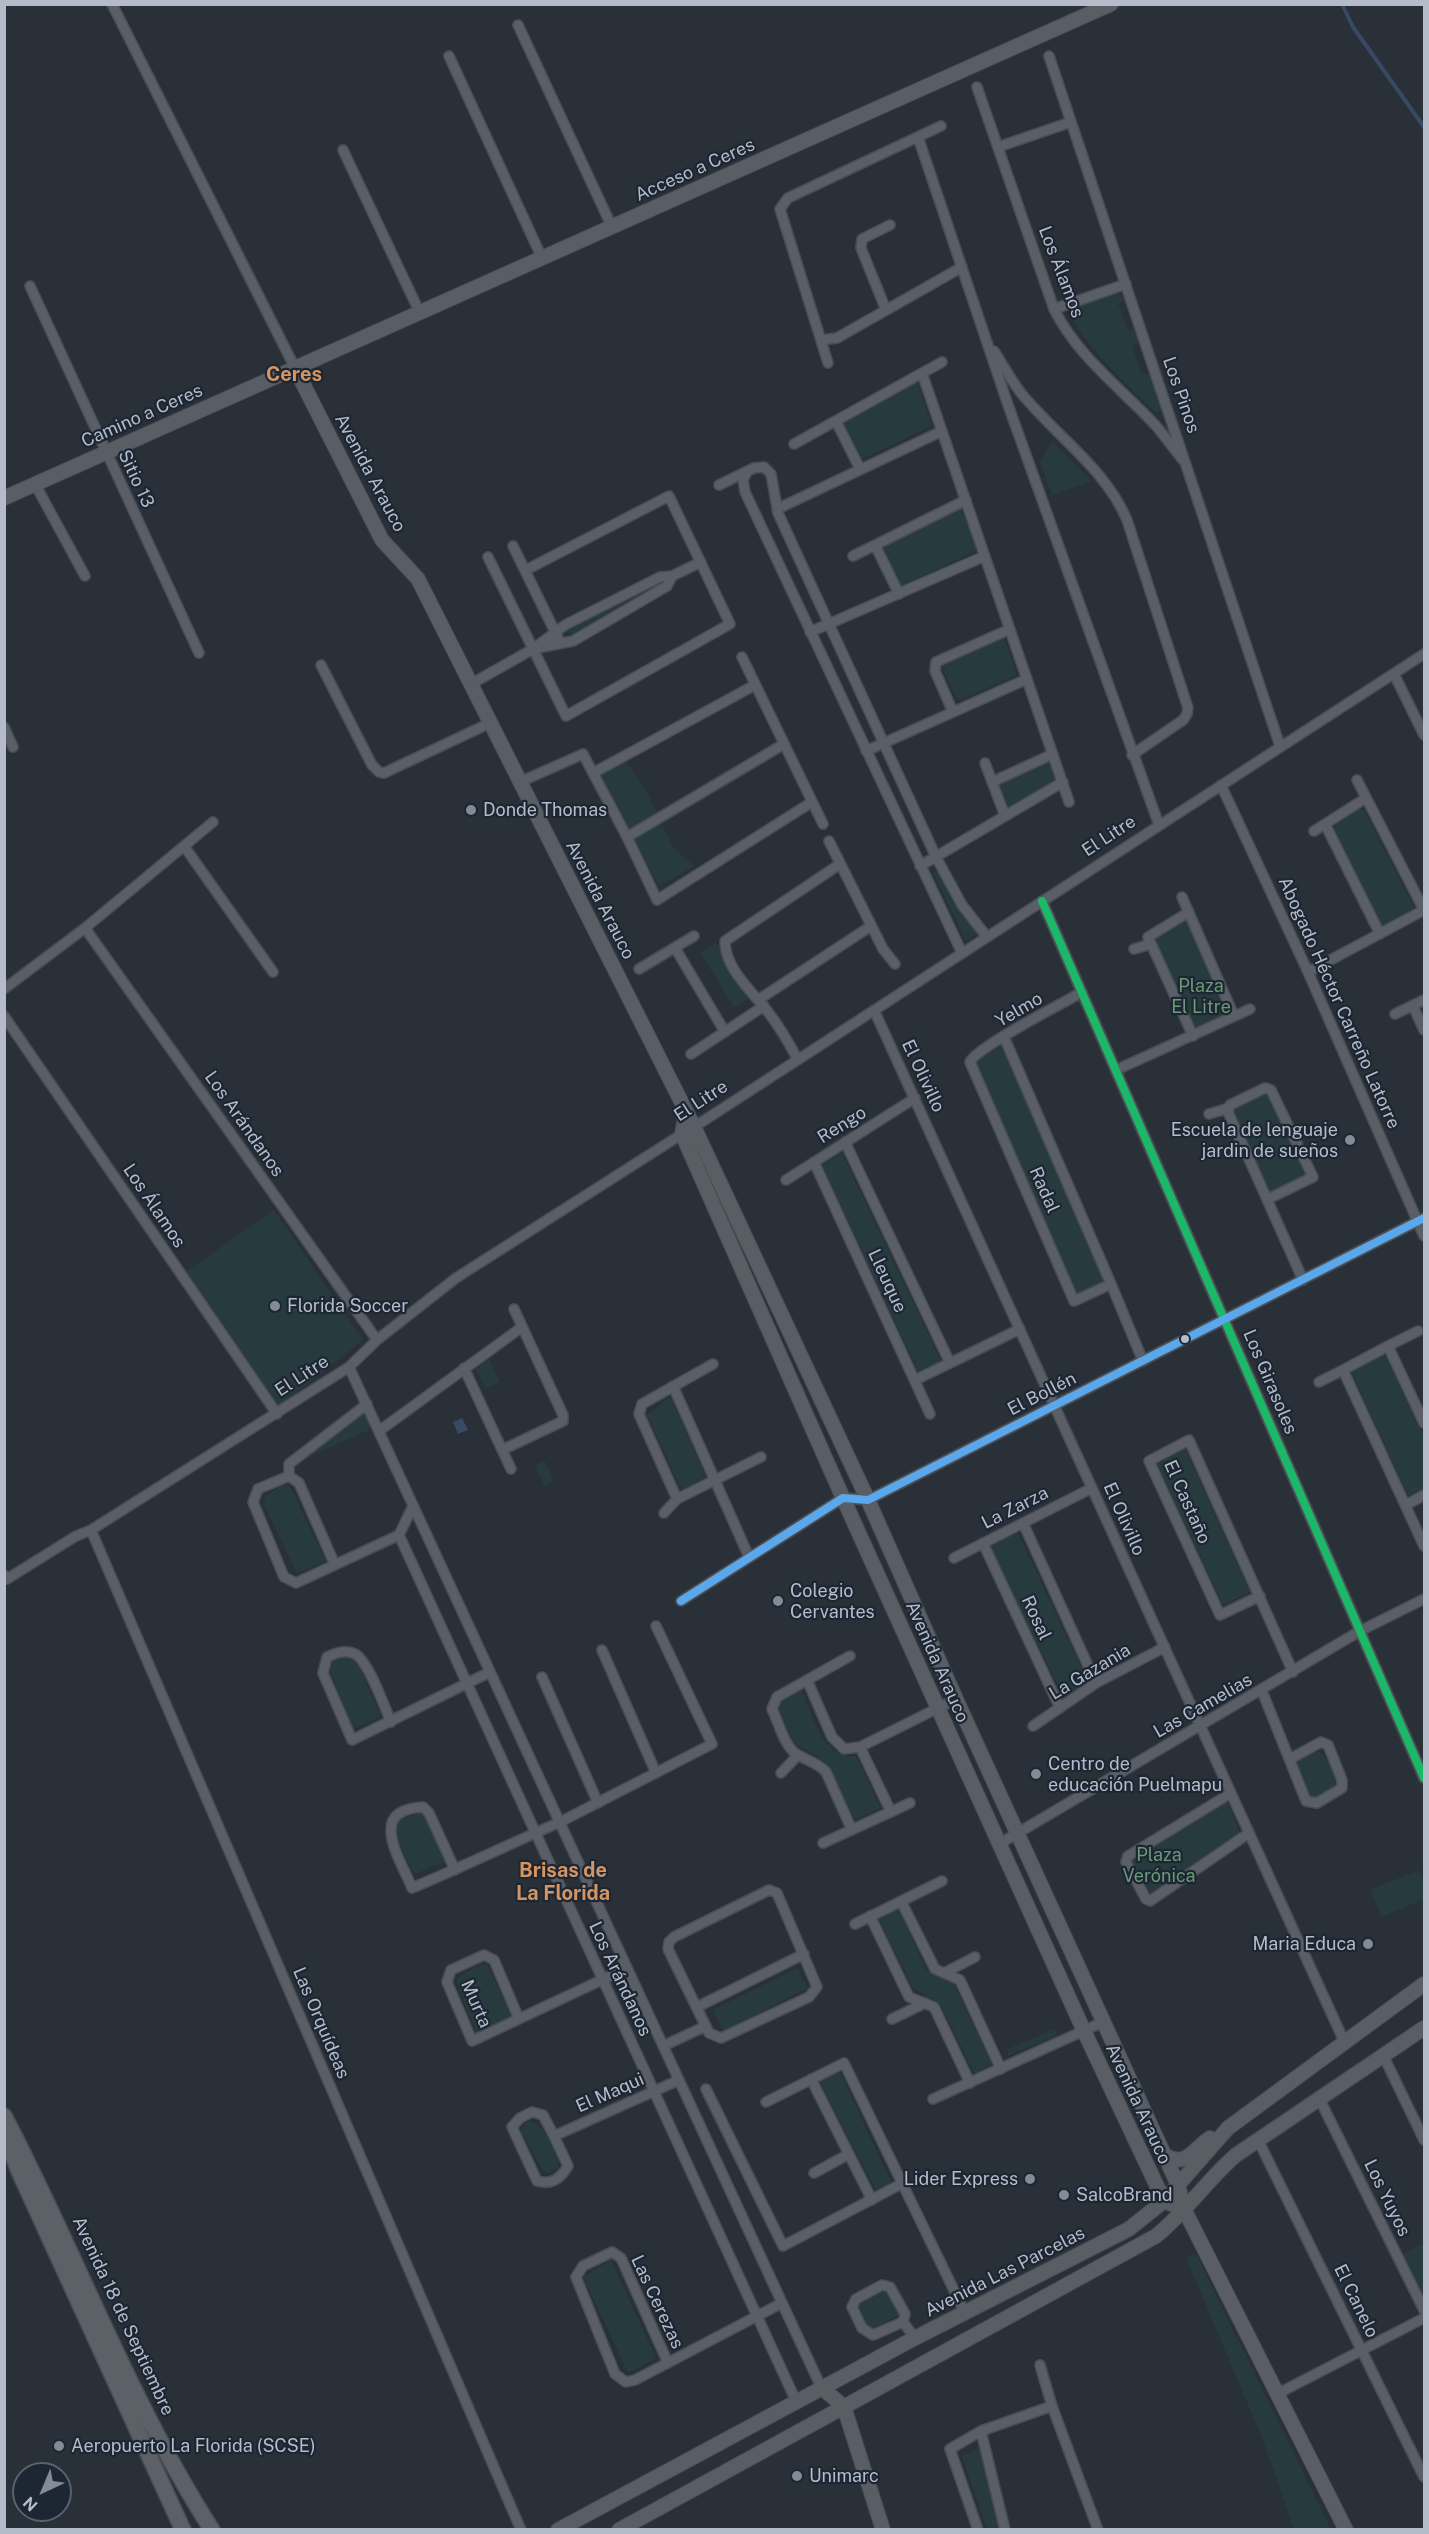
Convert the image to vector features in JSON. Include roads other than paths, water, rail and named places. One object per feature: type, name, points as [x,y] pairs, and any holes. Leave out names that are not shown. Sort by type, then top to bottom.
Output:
[{"type":"main road","name":"Avenida 18 de Septiembre","points":[[4,2115],[157,2434],[212,2529]]},
{"type":"main road","points":[[4,2132],[18,2169],[183,2529]]},
{"type":"street","name":"Avenida Arauco","points":[[112,4],[382,540],[418,579],[687,1113],[688,1131],[843,1498],[1084,2031],[1164,2201]]},
{"type":"street","name":"Acceso a Ceres","points":[[295,368],[1111,4]]},
{"type":"street","points":[[518,24],[612,226]]},
{"type":"street","points":[[449,56],[542,258]]},
{"type":"street","name":"Los Pinos","points":[[1049,56],[1280,746]]},
{"type":"street","name":"Los Álamos","points":[[977,87],[1054,309],[1063,328],[1157,428],[1188,467]]},
{"type":"street","points":[[998,147],[1071,122]]},
{"type":"street","points":[[828,363],[780,209],[782,204],[789,198],[940,126]]},
{"type":"street","points":[[918,137],[1008,405],[1159,825]]},
{"type":"street","points":[[342,150],[420,313]]},
{"type":"street","points":[[886,310],[861,248],[862,238],[890,225]]},
{"type":"street","points":[[821,340],[837,338],[962,267]]},
{"type":"street","points":[[1054,309],[1126,284]]},
{"type":"street","name":"Sitio 13","points":[[30,286],[199,653]]},
{"type":"street","points":[[985,336],[1021,393],[1093,467],[1120,504],[1188,708],[1183,720],[1132,754]]},
{"type":"street","points":[[794,444],[942,362]]},
{"type":"street","name":"Camino a Ceres","points":[[4,498],[295,368]]},
{"type":"street","points":[[922,373],[1070,802]]},
{"type":"street","points":[[1008,405],[1013,396],[1021,393]]},
{"type":"street","points":[[836,421],[860,469]]},
{"type":"street","points":[[777,509],[942,431]]},
{"type":"street","points":[[719,485],[754,468],[764,467],[771,474],[777,509],[883,744],[936,857],[962,905],[987,937]]},
{"type":"street","points":[[747,472],[743,480],[745,492],[962,953]]},
{"type":"street","points":[[34,484],[85,576]]},
{"type":"street","points":[[488,557],[566,716],[730,624],[669,496],[526,570]]},
{"type":"street","points":[[853,556],[966,500]]},
{"type":"street","points":[[875,545],[899,594]]},
{"type":"street","points":[[513,546],[561,643]]},
{"type":"street","points":[[810,632],[985,556]]},
{"type":"street","points":[[471,684],[532,649],[565,625],[660,577],[672,576],[701,562]]},
{"type":"street","points":[[532,649],[573,641],[667,586],[672,576]]},
{"type":"street","points":[[953,712],[934,671],[936,662],[1010,629]]},
{"type":"street","name":"El Litre","points":[[4,1575],[7,1579],[76,1536],[91,1530],[277,1414],[349,1367],[376,1340],[488,1256],[688,1131],[1425,654]]},
{"type":"street","points":[[742,657],[823,824]]},
{"type":"street","points":[[321,665],[372,765],[379,772],[384,773],[490,723]]},
{"type":"street","points":[[1394,674],[1425,735]]},
{"type":"street","points":[[866,751],[1027,679]]},
{"type":"street","points":[[594,773],[755,685]]},
{"type":"street","points":[[4,727],[13,747]]},
{"type":"street","points":[[627,837],[784,744]]},
{"type":"street","points":[[520,782],[583,754],[657,900],[812,802]]},
{"type":"street","points":[[992,782],[1053,754]]},
{"type":"street","points":[[985,763],[1005,816]]},
{"type":"street","points":[[1308,972],[1425,910],[1357,780]]},
{"type":"street","points":[[920,866],[1063,783]]},
{"type":"street","name":"Abogado Héctor Carreño Latorre","points":[[1221,785],[1421,1220],[1425,1236]]},
{"type":"street","points":[[1314,831],[1366,798]]},
{"type":"street","points":[[4,989],[85,928],[213,822]]},
{"type":"street","points":[[1325,824],[1380,934]]},
{"type":"street","points":[[829,841],[883,950],[895,964]]},
{"type":"street","points":[[184,846],[273,972]]},
{"type":"street","points":[[798,1060],[783,1032],[739,977],[725,950],[725,941],[840,864]]},
{"type":"street","points":[[1182,897],[1234,1016]]},
{"type":"street","name":"Los Girasoles","points":[[1042,901],[1425,1778]]},
{"type":"street","points":[[1134,949],[1150,941],[1189,912]]},
{"type":"street","points":[[691,1054],[871,926]]},
{"type":"street","name":"Los Arándanos","points":[[85,928],[376,1340]]},
{"type":"street","points":[[639,969],[694,936]]},
{"type":"street","points":[[1150,941],[1193,1036]]},
{"type":"street","points":[[675,948],[725,1032]]},
{"type":"street","name":"Yelmo","points":[[973,1056],[1082,992]]},
{"type":"street","points":[[1395,1014],[1425,1000]]},
{"type":"street","points":[[1413,1006],[1425,1030]]},
{"type":"street","points":[[1116,1070],[1250,1009]]},
{"type":"street","name":"El Olivillo","points":[[874,1010],[1344,2041]]},
{"type":"street","name":"Los Álamos","points":[[4,1016],[277,1414]]},
{"type":"street","name":"Radal","points":[[1004,1037],[1143,1361]]},
{"type":"street","name":"Radal","points":[[973,1056],[970,1062],[1074,1301],[1111,1284]]},
{"type":"street","points":[[1209,1114],[1229,1107],[1265,1088],[1271,1090],[1313,1177],[1268,1200]]},
{"type":"street","name":"Rengo","points":[[786,1180],[915,1098]]},
{"type":"street","points":[[1229,1107],[1228,1112],[1303,1280]]},
{"type":"street","name":"Avenida Arauco","points":[[688,1131],[868,1500],[1102,2022],[1178,2185],[1184,2209],[1346,2529]]},
{"type":"street","name":"Lleuque","points":[[845,1142],[950,1363]]},
{"type":"street","name":"Lleuque","points":[[813,1162],[930,1414]]},
{"type":"street","name":"El Bollén","points":[[868,1500],[1421,1220]]},
{"type":"street","points":[[502,1450],[563,1421],[563,1415],[514,1309]]},
{"type":"street","points":[[380,1431],[522,1327]]},
{"type":"street","points":[[915,1380],[1020,1329]]},
{"type":"street","points":[[1320,1382],[1418,1331]]},
{"type":"street","points":[[1388,1346],[1425,1423]]},
{"type":"street","points":[[677,1499],[639,1414],[642,1404],[713,1364]]},
{"type":"street","name":"Los Arándanos","points":[[349,1367],[821,2387]]},
{"type":"street","points":[[464,1368],[511,1469]]},
{"type":"street","points":[[1343,1370],[1425,1546]]},
{"type":"street","points":[[674,1386],[749,1557]]},
{"type":"street","points":[[289,1476],[289,1464],[367,1404]]},
{"type":"street","name":"El Castaño","points":[[1260,1596],[1220,1615],[1149,1461],[1189,1440],[1260,1596],[1293,1672]]},
{"type":"street","points":[[664,1513],[677,1499],[761,1457]]},
{"type":"street","points":[[289,1476],[258,1489],[253,1502],[284,1577],[296,1583],[399,1535],[413,1506]]},
{"type":"street","points":[[289,1476],[299,1483],[335,1565]]},
{"type":"street","name":"La Zarza","points":[[954,1558],[1092,1488]]},
{"type":"street","points":[[1406,1505],[1425,1495]]},
{"type":"street","points":[[681,1601],[843,1498],[868,1500]]},
{"type":"street","name":"Rosal","points":[[1023,1523],[1096,1683]]},
{"type":"street","name":"Las Orquídeas","points":[[91,1530],[521,2529]]},
{"type":"street","name":"Los Arándanos","points":[[399,1535],[796,2401]]},
{"type":"street","name":"Rosal","points":[[982,1544],[1060,1708]]},
{"type":"street","name":"Las Camelias","points":[[999,1844],[1262,1691],[1360,1631],[1425,1599]]},
{"type":"street","points":[[455,1869],[429,1813],[423,1807],[395,1815],[389,1832],[412,1888],[455,1869],[560,1822],[712,1744],[656,1626]]},
{"type":"street","name":"La Gazania","points":[[1033,1726],[1096,1683],[1165,1647]]},
{"type":"street","points":[[602,1650],[656,1773]]},
{"type":"street","points":[[391,1722],[364,1662],[356,1654],[340,1651],[327,1657],[323,1673],[352,1740],[391,1722],[490,1672]]},
{"type":"street","points":[[850,1656],[777,1697],[772,1709],[788,1745],[798,1755],[819,1765],[826,1772],[852,1830]]},
{"type":"street","points":[[542,1677],[598,1803]]},
{"type":"street","points":[[807,1680],[832,1737],[844,1749],[860,1747],[956,1699]]},
{"type":"street","points":[[1262,1691],[1306,1801],[1311,1804],[1317,1803],[1342,1788],[1342,1780],[1328,1745],[1322,1742],[1290,1758]]},
{"type":"street","points":[[860,1747],[891,1812]]},
{"type":"street","points":[[781,1773],[798,1755]]},
{"type":"street","points":[[1231,1793],[1128,1856],[1126,1862],[1146,1899],[1150,1901],[1249,1833]]},
{"type":"street","points":[[823,1843],[910,1803]]},
{"type":"street","points":[[855,1924],[942,1881]]},
{"type":"street","points":[[770,1890],[777,1893],[817,1987],[808,1997],[721,2038],[709,2033],[697,2007],[668,1949],[669,1942],[674,1937],[770,1890]]},
{"type":"street","points":[[901,1901],[935,1969],[960,1980],[1001,2069]]},
{"type":"street","points":[[870,1916],[909,1997],[934,2007],[970,2083]]},
{"type":"street","points":[[697,2007],[804,1954]]},
{"type":"street","name":"Murta","points":[[519,2019],[494,1960],[484,1955],[451,1970],[447,1982],[472,2041],[603,1981],[627,1968]]},
{"type":"street","points":[[944,1973],[975,1957]]},
{"type":"street","name":"Avenida Las Parcelas","points":[[558,2529],[821,2387],[1118,2236],[1140,2222],[1164,2201],[1217,2138],[1239,2119],[1425,1984]]},
{"type":"street","points":[[892,2019],[925,2003]]},
{"type":"street","points":[[933,2099],[1102,2022]]},
{"type":"street","points":[[663,2046],[706,2026]]},
{"type":"street","points":[[618,2529],[1156,2236],[1218,2171],[1258,2140],[1425,2028]]},
{"type":"street","points":[[1384,2057],[1425,2140]]},
{"type":"street","points":[[766,2102],[844,2063],[965,2313]]},
{"type":"street","points":[[811,2079],[872,2200]]},
{"type":"street","name":"El Maqui","points":[[554,2136],[679,2080]]},
{"type":"street","points":[[706,2089],[783,2246],[902,2184]]},
{"type":"street","name":"Los Yuyos","points":[[1320,2100],[1425,2310]]},
{"type":"street","points":[[532,2112],[543,2115],[554,2136],[568,2166],[561,2177],[547,2184],[537,2181],[512,2127],[520,2118],[532,2112]]},
{"type":"street","points":[[1163,2154],[1172,2159],[1182,2160],[1204,2141],[1239,2119]]},
{"type":"street","name":"El Canelo","points":[[1258,2140],[1425,2476]]},
{"type":"street","points":[[814,2172],[849,2154]]},
{"type":"street","points":[[1164,2201],[1184,2209]]},
{"type":"street","name":"Las Cerezas","points":[[668,2362],[621,2258],[612,2252],[583,2266],[576,2277],[615,2374],[626,2382],[668,2362],[782,2303]]},
{"type":"street","points":[[882,2285],[890,2287],[905,2314],[903,2322],[873,2335],[862,2328],[852,2307],[856,2299],[874,2289],[882,2285]]},
{"type":"street","points":[[1277,2394],[1425,2318]]},
{"type":"street","points":[[903,2322],[915,2338]]},
{"type":"street","points":[[1040,2365],[1052,2406],[1098,2529]]},
{"type":"street","points":[[821,2387],[844,2407],[884,2529]]},
{"type":"street","points":[[978,2529],[950,2449],[981,2431],[1052,2406]]},
{"type":"street","points":[[981,2431],[1005,2529]]},
{"type":"street","points":[[1088,2504],[1091,2529]]},
{"type":"water","points":[[462,1418],[468,1430],[458,1434],[453,1422]]},
{"type":"waterway","points":[[1342,4],[1353,27],[1424,127]]},
{"type":"place","name":"Donde Thomas","points":[[471,810]]},
{"type":"place","name":"Escuela de lenguaje jardin de sueños","points":[[1350,1140]]},
{"type":"place","name":"Florida Soccer","points":[[275,1306]]},
{"type":"place","name":"Colegio Cervantes","points":[[778,1601]]},
{"type":"place","name":"Centro de educación Puelmapu","points":[[1036,1774]]},
{"type":"place","name":"Maria Educa","points":[[1368,1944]]},
{"type":"place","name":"Lider Express","points":[[1030,2179]]},
{"type":"place","name":"SalcoBrand","points":[[1064,2195]]},
{"type":"place","name":"Aeropuerto La Florida (SCSE)","points":[[59,2446]]},
{"type":"place","name":"Unimarc","points":[[797,2476]]},
{"type":"district","name":"Ceres","points":[[294,375]]},
{"type":"district","name":"Brisas de La Florida","points":[[563,1882]]},
{"type":"park label","name":"Plaza El Litre","points":[[1201,996]]},
{"type":"park label","name":"Plaza Verónica","points":[[1159,1865]]}]
